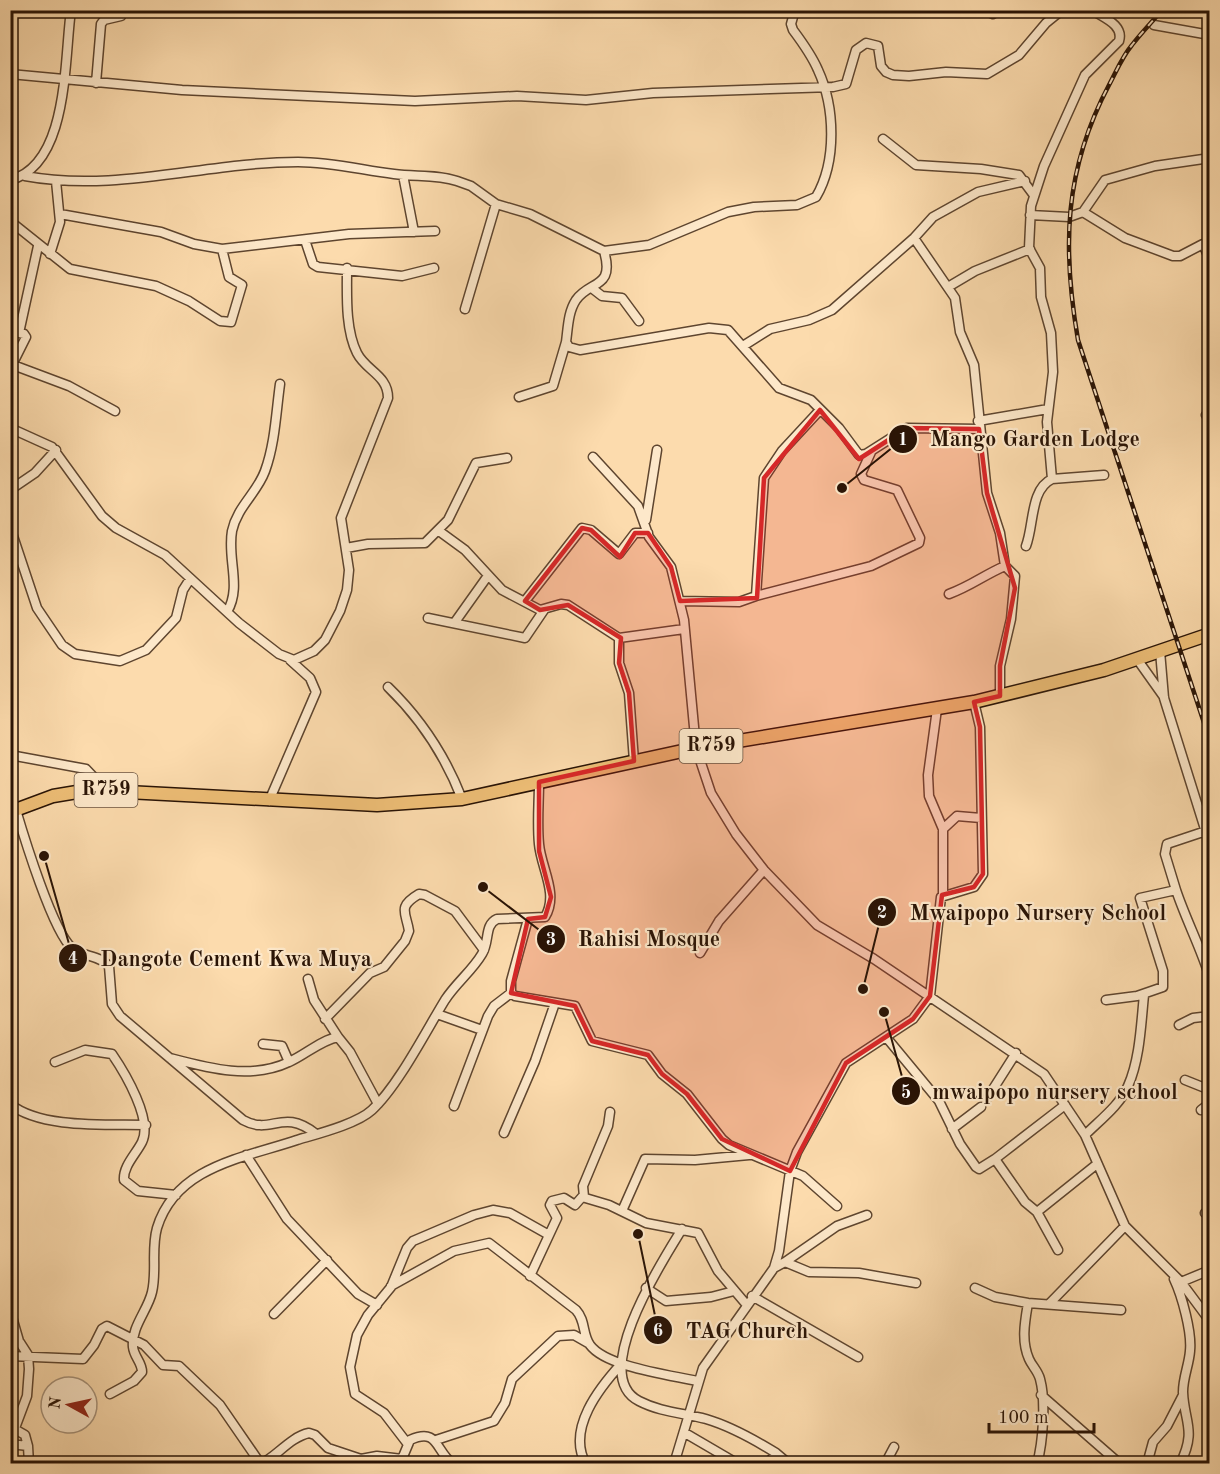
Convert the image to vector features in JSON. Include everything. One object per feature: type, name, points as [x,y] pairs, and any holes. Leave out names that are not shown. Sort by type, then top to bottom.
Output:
[{"type":"main road","name":"R759","points":[[13,811],[62,794],[106,790],[269,801],[386,805],[462,799],[696,748],[938,710],[1104,670],[1209,634]]},
{"type":"street","points":[[25,176],[37,166],[52,141],[63,80],[71,10]]},
{"type":"street","points":[[10,180],[25,176],[56,181],[138,179],[235,166],[299,162],[403,175],[445,177],[471,186],[496,204],[530,214],[604,252],[649,245],[710,219],[744,208],[796,205],[811,200],[820,189],[830,162],[831,140],[825,87],[818,67],[793,30],[791,24],[795,10]]},
{"type":"street","points":[[985,10],[993,14],[998,10]]},
{"type":"street","points":[[10,74],[182,90],[415,101],[517,96],[586,100],[653,93],[825,87],[846,84],[856,50],[866,43],[878,46],[882,69],[893,75],[909,76],[946,72],[987,74],[1019,55],[1046,23],[1062,10]]},
{"type":"street","points":[[1052,479],[1048,409],[1053,372],[1051,328],[1041,297],[1040,268],[1030,249],[1030,215],[1033,194],[1085,75],[1119,41],[1121,36],[1117,26],[1092,10]]},
{"type":"street","points":[[96,83],[100,24],[104,20],[121,16]]},
{"type":"street","points":[[1154,25],[1209,35]]},
{"type":"street","points":[[883,139],[916,165],[999,171],[1020,175],[1033,194]]},
{"type":"street","points":[[1030,215],[1069,217],[1083,212],[1105,180],[1155,166],[1209,158]]},
{"type":"street","points":[[403,175],[414,232]]},
{"type":"street","points":[[50,254],[58,234],[60,214],[56,181]]},
{"type":"street","points":[[744,345],[770,329],[809,320],[832,310],[914,238],[933,217],[978,192],[1025,181]]},
{"type":"street","points":[[465,309],[496,204]]},
{"type":"street","points":[[1083,212],[1130,240],[1173,256],[1180,256],[1203,244],[1209,260]]},
{"type":"street","points":[[60,214],[160,232],[194,244],[222,249],[349,234],[435,231]]},
{"type":"street","points":[[10,221],[38,246],[78,273],[106,275],[156,286],[189,301],[220,321],[231,322],[243,285],[229,278],[222,249]]},
{"type":"street","points":[[914,238],[955,298],[963,341],[974,365],[987,493],[1000,533],[1005,566],[1015,576],[1016,588],[1000,666],[1000,696]]},
{"type":"street","points":[[305,240],[315,266],[402,276],[434,268]]},
{"type":"street","points":[[38,246],[15,332],[24,334],[26,341],[11,366],[69,386],[115,411]]},
{"type":"street","points":[[948,287],[975,271],[1030,249]]},
{"type":"street","points":[[519,397],[553,386],[567,342],[573,307],[579,296],[593,289],[605,273],[604,252]]},
{"type":"street","points":[[289,660],[308,656],[325,639],[347,590],[349,570],[340,526],[343,510],[357,481],[388,398],[385,382],[356,352],[350,325],[347,268]]},
{"type":"street","points":[[593,289],[603,296],[622,298],[639,321]]},
{"type":"street","points":[[567,342],[569,347],[580,350],[720,327],[736,336],[779,388],[811,400],[839,428],[855,452],[863,455],[907,428],[979,425],[1048,409]]},
{"type":"street","points":[[227,612],[232,604],[235,586],[230,559],[232,532],[236,517],[265,472],[280,384]]},
{"type":"street","points":[[756,596],[764,478],[782,451],[820,410]]},
{"type":"street","points":[[10,428],[44,441],[56,450],[102,516],[116,528],[165,555],[227,612],[310,678],[316,692],[269,801]]},
{"type":"street","points":[[10,490],[35,473],[56,450]]},
{"type":"street","points":[[657,450],[646,520],[648,533],[671,567],[680,601],[696,748],[704,778],[718,808],[764,870],[817,925],[930,996],[1044,1074],[1085,1135],[1125,1226],[1181,1282],[1209,1321]]},
{"type":"street","points":[[680,601],[739,602],[871,566],[919,543],[920,538],[897,490],[864,480],[861,474],[871,452]]},
{"type":"street","points":[[593,457],[638,506],[646,520]]},
{"type":"street","points":[[346,548],[382,543],[417,545],[425,543],[439,531],[452,514],[476,464],[507,458]]},
{"type":"street","points":[[1026,546],[1032,529],[1036,498],[1044,485],[1052,479],[1104,475]]},
{"type":"street","points":[[10,527],[37,608],[62,645],[75,654],[120,661],[146,650],[176,618],[183,590],[190,579]]},
{"type":"street","points":[[525,601],[582,528],[591,530],[619,554],[635,533],[648,533]]},
{"type":"street","points":[[439,531],[465,550],[487,577],[502,590],[544,610]]},
{"type":"street","points":[[949,594],[973,585],[984,574],[1005,566]]},
{"type":"street","points":[[455,622],[487,577]]},
{"type":"street","points":[[428,618],[525,638],[544,610],[561,604],[568,605],[619,638],[684,629]]},
{"type":"street","points":[[619,638],[619,663],[629,693],[634,761]]},
{"type":"street","points":[[1160,651],[1164,698],[1209,845]]},
{"type":"street","points":[[1137,659],[1164,698]]},
{"type":"street","points":[[388,687],[411,709],[429,733],[450,766],[462,799]]},
{"type":"street","points":[[943,895],[964,891],[980,880],[984,866],[980,727],[974,702]]},
{"type":"street","points":[[674,1464],[686,1433],[697,1381],[703,1368],[746,1304],[774,1268],[779,1251],[790,1171],[797,1152],[846,1063],[913,1019],[930,996],[939,905],[943,895],[943,830],[929,796],[928,775],[938,710]]},
{"type":"street","points":[[10,756],[86,769],[106,790]]},
{"type":"street","points":[[110,1394],[134,1381],[142,1372],[142,1365],[133,1350],[133,1339],[152,1292],[156,1230],[176,1195],[204,1171],[246,1155],[316,1134],[364,1115],[378,1104],[437,1014],[484,950],[492,921],[505,918],[545,917],[551,897],[539,851],[538,782]]},
{"type":"street","points":[[13,811],[32,863],[67,942],[80,953],[107,964],[115,1011],[166,1057],[248,1123],[262,1126],[296,1121],[316,1134]]},
{"type":"street","points":[[943,830],[957,816],[981,818]]},
{"type":"street","points":[[1206,831],[1167,844],[1166,854],[1191,934],[1203,954],[1209,978]]},
{"type":"street","points":[[700,953],[719,921],[764,870]]},
{"type":"street","points":[[1106,1000],[1144,995],[1161,989],[1164,981],[1140,898],[1176,890]]},
{"type":"street","points":[[326,1019],[370,973],[384,967],[401,947],[409,931],[403,916],[405,908],[419,894],[455,911],[484,950]]},
{"type":"street","points":[[511,993],[511,981],[528,919]]},
{"type":"street","points":[[308,979],[314,1000],[350,1052],[378,1104]]},
{"type":"street","points":[[511,993],[520,998],[575,1006],[581,1015],[588,1036],[597,1044],[648,1054],[662,1074],[687,1094],[722,1139],[802,1176],[837,1206]]},
{"type":"street","points":[[454,1106],[482,1030],[494,1006],[511,993]]},
{"type":"street","points":[[1085,1135],[1117,1103],[1128,1086],[1136,1053],[1144,995]]},
{"type":"street","points":[[504,1133],[536,1062],[555,1003]]},
{"type":"street","points":[[437,1014],[482,1030]]},
{"type":"street","points":[[1179,1025],[1192,1018],[1209,1016]]},
{"type":"street","points":[[166,1057],[240,1071],[270,1069],[338,1037]]},
{"type":"street","points":[[886,1037],[930,1089],[977,1169],[995,1159],[1065,1105]]},
{"type":"street","points":[[263,1044],[282,1046],[289,1062]]},
{"type":"street","points":[[55,1062],[85,1050],[111,1053],[127,1078],[146,1125],[144,1137],[127,1167],[124,1180],[138,1191],[176,1195]]},
{"type":"street","points":[[988,1097],[1016,1053]]},
{"type":"street","points":[[1185,1080],[1209,1090]]},
{"type":"street","points":[[1201,1110],[1209,1103]]},
{"type":"street","points":[[10,1104],[22,1113],[46,1119],[146,1125]]},
{"type":"street","points":[[952,1129],[981,1107]]},
{"type":"street","points":[[584,1197],[583,1186],[608,1126],[610,1112]]},
{"type":"street","points":[[246,1155],[287,1220],[358,1294],[377,1305]]},
{"type":"street","points":[[622,1211],[644,1160],[695,1160],[754,1155]]},
{"type":"street","points":[[995,1159],[1025,1203],[1037,1212],[1058,1250]]},
{"type":"street","points":[[1037,1212],[1097,1164]]},
{"type":"street","points":[[530,1276],[557,1218],[550,1205],[552,1201],[564,1198],[575,1205],[580,1198],[584,1197],[646,1223],[682,1229],[700,1235],[718,1271],[746,1304]]},
{"type":"street","points":[[407,1443],[384,1413],[359,1399],[353,1387],[350,1367],[357,1335],[362,1324],[391,1287],[407,1248],[413,1240],[474,1215],[501,1210],[549,1235]]},
{"type":"street","points":[[774,1268],[837,1226],[867,1215]]},
{"type":"street","points":[[1050,1303],[1125,1226]]},
{"type":"street","points":[[682,1229],[646,1288],[632,1322],[622,1363],[626,1389],[638,1401],[663,1411],[709,1420],[776,1454],[789,1464]]},
{"type":"street","points":[[391,1287],[433,1261],[482,1243],[495,1245],[581,1316],[588,1343]]},
{"type":"street","points":[[274,1314],[327,1260]]},
{"type":"street","points":[[785,1262],[809,1272],[859,1273],[916,1284]]},
{"type":"street","points":[[1168,1268],[1179,1290],[1190,1347],[1184,1374],[1183,1395],[1190,1422],[1180,1464]]},
{"type":"street","points":[[1181,1282],[1209,1269]]},
{"type":"street","points":[[646,1288],[666,1301],[711,1297],[734,1291]]},
{"type":"street","points":[[975,1288],[995,1297],[1028,1303],[1121,1310]]},
{"type":"street","points":[[752,1296],[827,1342],[858,1357]]},
{"type":"street","points":[[1028,1303],[1025,1348],[1040,1380],[1041,1395],[1042,1434],[1037,1464]]},
{"type":"street","points":[[10,1310],[19,1341],[28,1355],[29,1388],[13,1427],[25,1435],[29,1464]]},
{"type":"street","points":[[10,1356],[82,1359],[106,1326],[133,1339],[163,1365],[177,1365],[204,1389],[243,1435],[253,1456],[260,1463],[267,1462],[287,1443],[306,1433],[315,1435],[328,1448],[361,1459],[377,1456],[402,1459],[407,1443],[417,1437],[436,1440],[494,1421],[505,1403],[512,1379],[558,1336],[574,1335],[601,1354],[622,1363],[697,1381]]},
{"type":"street","points":[[586,1464],[582,1452],[586,1414],[604,1384],[622,1363]]},
{"type":"street","points":[[1041,1395],[1120,1464]]},
{"type":"street","points":[[1147,1464],[1153,1442],[1167,1426],[1183,1395]]},
{"type":"street","points":[[686,1433],[738,1464]]},
{"type":"street","points":[[436,1440],[445,1458],[453,1464]]},
{"type":"street","points":[[10,1444],[28,1446]]},
{"type":"street","points":[[885,1464],[894,1448]]},
{"type":"street","points":[[768,1464],[776,1454]]},
{"type":"highlighted area","points":[[820,410],[859,459],[907,428],[979,429],[987,493],[1015,588],[1000,666],[1000,696],[974,702],[980,727],[983,874],[974,887],[942,895],[930,996],[913,1019],[846,1063],[790,1171],[722,1139],[687,1094],[662,1074],[648,1055],[592,1041],[575,1006],[511,993],[528,919],[545,917],[551,897],[539,851],[539,782],[634,761],[629,693],[619,663],[621,638],[568,605],[540,610],[525,601],[582,528],[591,530],[620,557],[635,533],[648,533],[671,567],[680,601],[757,598],[764,478]]},
{"type":"railway","points":[[1162,10],[1122,60],[1094,117],[1083,148],[1075,179],[1071,210],[1070,273],[1078,340],[1210,741]]},
{"type":"place","name":"Mango Garden Lodge","points":[[842,488]]},
{"type":"place","name":"Dangote Cement Kwa Muya","points":[[44,856]]},
{"type":"place","name":"Rahisi Mosque","points":[[483,887]]},
{"type":"place","name":"Mwaipopo Nursery School","points":[[863,989]]},
{"type":"place","name":"mwaipopo nursery school","points":[[884,1012]]},
{"type":"place","name":"TAG Church","points":[[638,1234]]}]
